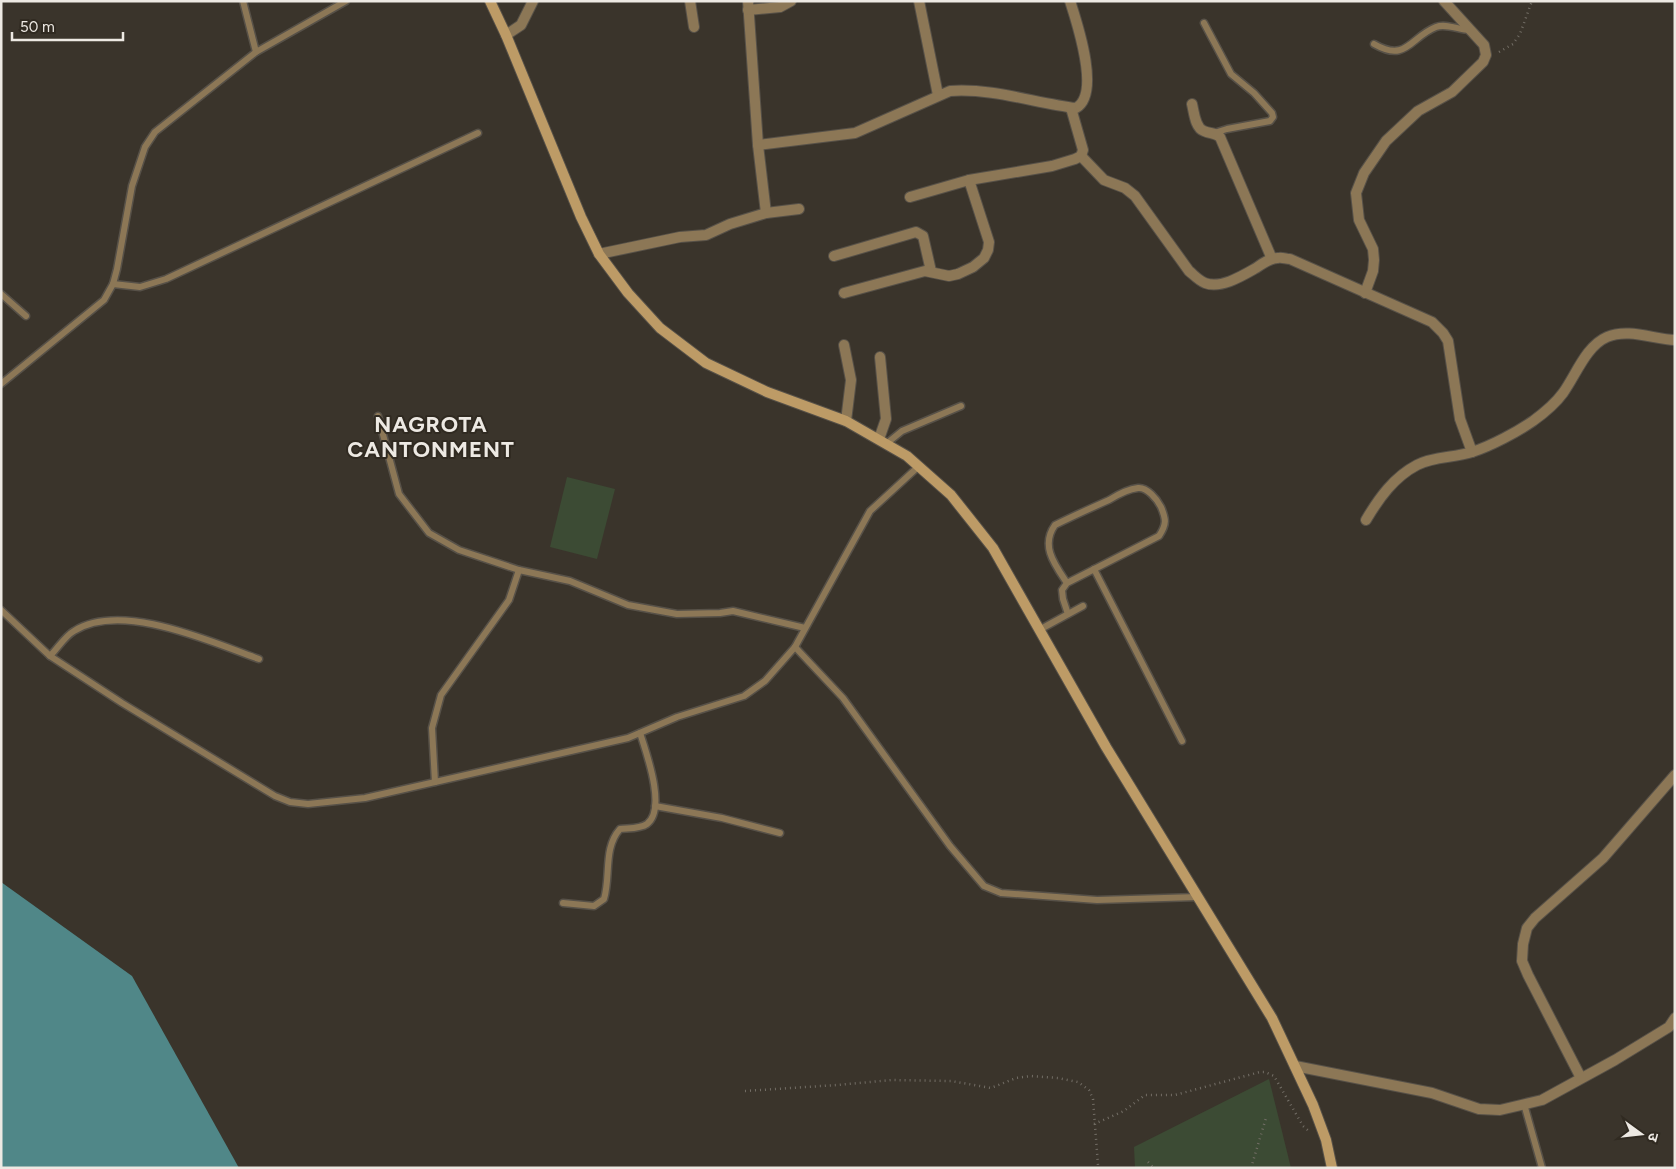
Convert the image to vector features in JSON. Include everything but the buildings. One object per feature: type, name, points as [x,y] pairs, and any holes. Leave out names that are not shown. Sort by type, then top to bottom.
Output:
[{"type":"main road","points":[[490,1],[506,35],[580,216],[599,254],[628,293],[660,328],[706,363],[767,392],[846,421],[907,456],[951,495],[994,548],[1106,747],[1272,1018],[1313,1105],[1324,1134],[1332,1168]]},
{"type":"street","points":[[506,35],[521,24],[532,1]]},
{"type":"street","points":[[690,1],[694,27]]},
{"type":"street","points":[[766,213],[758,145],[748,6],[780,7],[791,1]]},
{"type":"street","points":[[919,1],[938,95]]},
{"type":"street","points":[[758,145],[855,133],[950,91],[964,90],[997,94],[1076,108],[1081,105],[1085,96],[1087,67],[1082,40],[1070,1]]},
{"type":"street","points":[[1365,293],[1373,271],[1374,260],[1373,249],[1359,220],[1356,193],[1364,173],[1386,141],[1418,111],[1452,92],[1483,62],[1486,55],[1484,45],[1444,1]]},
{"type":"street","points":[[1192,104],[1198,125],[1204,131],[1214,133],[1220,137],[1272,259]]},
{"type":"street","points":[[910,197],[969,180],[1052,166],[1081,156],[1082,144],[1070,108]]},
{"type":"street","points":[[1081,156],[1104,180],[1125,188],[1135,196],[1188,271],[1199,280],[1216,285],[1228,282],[1279,257],[1290,259],[1432,322],[1448,341],[1460,419],[1472,452]]},
{"type":"street","points":[[844,293],[924,271],[950,276],[958,274],[973,267],[984,258],[989,242],[969,180]]},
{"type":"street","points":[[599,254],[680,237],[706,235],[730,224],[766,213],[799,209]]},
{"type":"street","points":[[834,256],[916,232],[923,236],[931,272]]},
{"type":"street","points":[[1366,520],[1381,495],[1399,477],[1417,465],[1435,459],[1472,452],[1531,422],[1549,409],[1563,393],[1581,363],[1599,341],[1619,334],[1675,340]]},
{"type":"street","points":[[844,344],[851,380],[846,421]]},
{"type":"street","points":[[880,357],[886,419],[882,442]]},
{"type":"street","points":[[1582,1078],[1522,961],[1525,931],[1535,918],[1603,858],[1675,775]]},
{"type":"street","points":[[1295,1066],[1432,1092],[1479,1109],[1500,1110],[1542,1100],[1615,1060],[1669,1027],[1675,1018]]},
{"type":"lane","points":[[243,1],[256,52]]},
{"type":"lane","points":[[1,384],[104,300],[113,284],[118,269],[132,186],[146,148],[155,132],[256,52],[346,1]]},
{"type":"lane","points":[[1204,23],[1231,74],[1254,93],[1272,113],[1273,117],[1270,121],[1227,128],[1214,133]]},
{"type":"lane","points":[[1374,44],[1385,50],[1400,50],[1438,26],[1470,30]]},
{"type":"lane","points":[[113,284],[140,287],[166,279],[478,133]]},
{"type":"lane","points":[[1,294],[26,316]]},
{"type":"lane","points":[[882,442],[902,431],[961,406]]},
{"type":"lane","points":[[378,416],[399,494],[429,533],[459,550],[520,570],[570,581],[628,605],[677,614],[732,611],[805,628]]},
{"type":"lane","points":[[1,610],[50,656],[122,703],[275,796],[290,802],[308,804],[365,798],[628,738],[677,717],[744,696],[765,681],[795,647],[870,512],[919,466]]},
{"type":"lane","points":[[1066,584],[1050,554],[1050,532],[1055,525],[1124,492],[1138,488],[1144,489],[1151,494],[1159,504],[1166,519],[1165,527],[1159,536],[1066,584],[1062,590],[1068,614]]},
{"type":"lane","points":[[1094,569],[1182,741]]},
{"type":"lane","points":[[436,782],[432,728],[441,695],[509,600],[520,570]]},
{"type":"lane","points":[[1039,630],[1083,606]]},
{"type":"lane","points":[[50,656],[73,631],[93,623],[126,620],[166,627],[259,659]]},
{"type":"lane","points":[[795,647],[843,698],[950,846],[984,886],[1001,894],[1097,900],[1198,897]]},
{"type":"lane","points":[[563,903],[594,906],[604,899],[609,856],[615,834],[620,829],[645,825],[652,819],[655,806],[652,771],[640,733]]},
{"type":"lane","points":[[655,806],[722,818],[780,833]]},
{"type":"lane","points":[[1524,1104],[1542,1168]]},
{"type":"path","points":[[1486,55],[1498,52],[1514,44],[1520,34],[1532,1]]},
{"type":"path","points":[[1094,1124],[1124,1111],[1145,1095],[1175,1095],[1265,1072],[1274,1076],[1302,1126],[1310,1132],[1324,1134]]},
{"type":"path","points":[[745,1091],[892,1080],[951,1081],[991,1088],[1024,1076],[1058,1078],[1078,1082],[1088,1090],[1093,1099],[1098,1165]]},
{"type":"path","points":[[1251,1168],[1266,1118]]},
{"type":"path","points":[[1148,1162],[1154,1168]]},
{"type":"green space","points":[[567,477],[615,489],[597,559],[550,547]]},
{"type":"green space","points":[[1269,1079],[1291,1168],[1135,1168],[1134,1147]]},
{"type":"water","points":[[1,882],[132,976],[239,1168],[1,1168]]},
{"type":"district","name":"NAGROTA CANTONMENT","points":[[431,436]]}]
